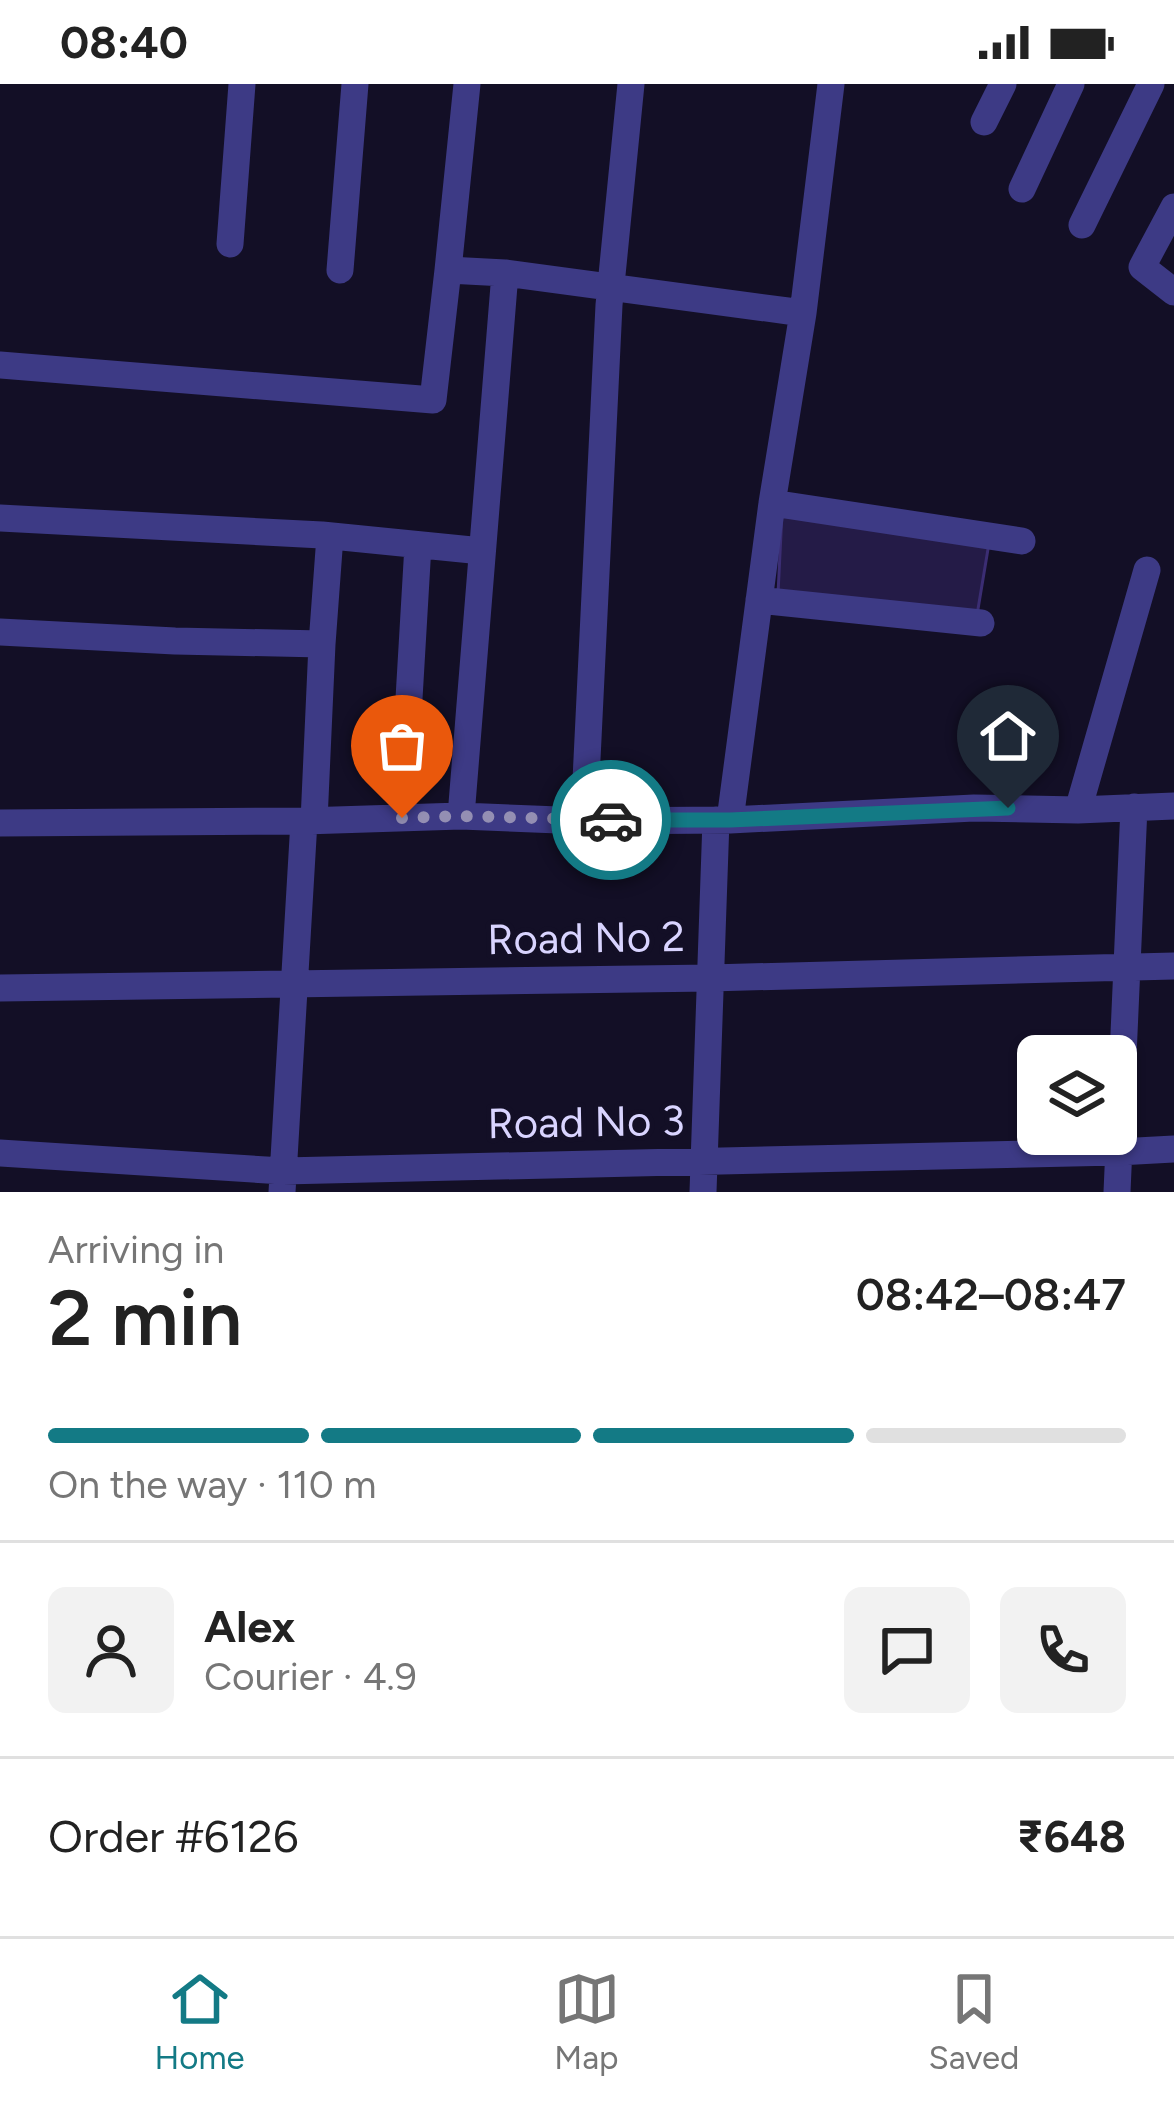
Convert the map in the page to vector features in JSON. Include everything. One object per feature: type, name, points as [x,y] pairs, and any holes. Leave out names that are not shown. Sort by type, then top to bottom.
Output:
[{"type":"street","points":[[230,244],[242,84]]},
{"type":"street","points":[[340,270],[355,84]]},
{"type":"street","points":[[0,364],[433,400],[467,84]]},
{"type":"street","points":[[584,820],[610,288],[631,84]]},
{"type":"street","points":[[703,1192],[710,978],[723,820],[803,313],[831,84]]},
{"type":"street","points":[[984,122],[1003,84]]},
{"type":"street","points":[[1022,189],[1072,84]]},
{"type":"street","points":[[1082,225],[1151,84]]},
{"type":"street","points":[[1174,207],[1142,267],[1174,292]]},
{"type":"street","points":[[448,270],[505,273],[803,313]]},
{"type":"street","points":[[461,816],[505,273]]},
{"type":"street","points":[[772,503],[1022,541]]},
{"type":"street","points":[[0,518],[330,536],[482,551]]},
{"type":"street","points":[[282,1181],[292,984],[330,536]]},
{"type":"street","points":[[402,818],[418,544]]},
{"type":"street","points":[[1078,810],[1148,570]]},
{"type":"street","points":[[759,600],[981,623]]},
{"type":"street","points":[[0,632],[322,644]]},
{"type":"street","points":[[0,823],[461,816],[723,820],[974,808],[1174,806]]},
{"type":"street","points":[[1123,1035],[1134,807]]},
{"type":"street","name":"Road No 2","points":[[0,988],[1174,967]]},
{"type":"street","name":"Road No 3","points":[[1137,1151],[1174,1149]]},
{"type":"street","name":"Road No 3","points":[[0,1153],[282,1181],[704,1162],[1017,1154]]},
{"type":"street","points":[[1117,1192],[1118,1155]]},
{"type":"building","points":[[782,513],[989,543],[977,615],[778,594]]},
{"type":"way so far","points":[[402,818],[611,820]]},
{"type":"route","points":[[611,820],[1008,808]]}]
